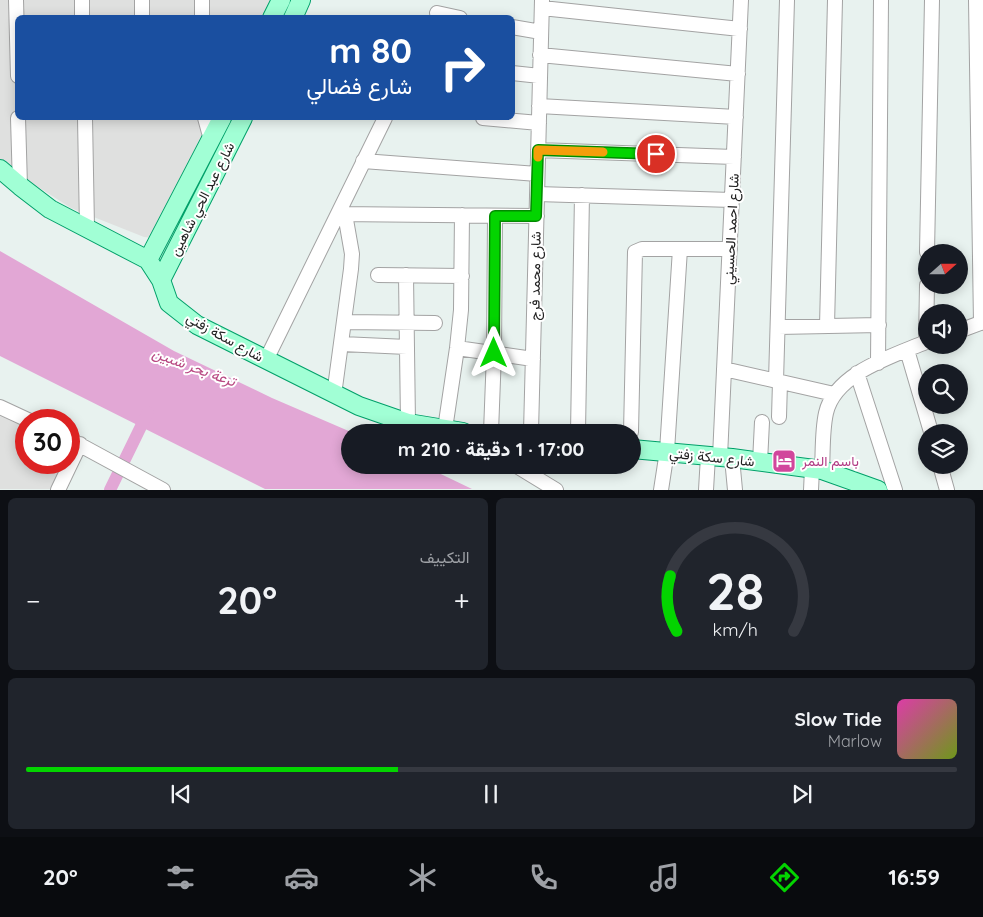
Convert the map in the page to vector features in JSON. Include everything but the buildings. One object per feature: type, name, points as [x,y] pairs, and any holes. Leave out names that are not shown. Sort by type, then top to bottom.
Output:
[{"type":"main road","points":[[274,15],[281,0]]},
{"type":"main road","points":[[294,15],[301,0]]},
{"type":"main road","name":"شارع عبد الحي شاهين","points":[[148,260],[221,120]]},
{"type":"main road","name":"شارع عبد الحي شاهين","points":[[161,280],[242,120]]},
{"type":"main road","name":"شارع سكة زفتي","points":[[0,168],[50,209],[148,260],[161,280],[169,303],[197,324],[334,395],[368,410],[414,424]]},
{"type":"main road","name":"شارع سكة زفتي","points":[[641,449],[817,470],[878,490]]},
{"type":"street","points":[[16,0],[16,15]]},
{"type":"street","points":[[82,0],[82,15]]},
{"type":"street","points":[[142,0],[142,15]]},
{"type":"street","points":[[202,0],[202,15]]},
{"type":"street","points":[[436,15],[444,0]]},
{"type":"street","name":"شارع احمد الحسيني","points":[[720,457],[741,0]]},
{"type":"street","points":[[779,418],[778,327],[787,0]]},
{"type":"street","points":[[827,326],[835,0]]},
{"type":"street","points":[[878,362],[881,0]]},
{"type":"street","points":[[927,244],[932,0]]},
{"type":"street","points":[[968,327],[982,322],[980,32],[976,0]]},
{"type":"street","points":[[542,4],[740,29]]},
{"type":"street","name":"شارع محمد فرج","points":[[531,424],[542,4]]},
{"type":"street","points":[[515,28],[541,32]]},
{"type":"street","points":[[540,56],[738,74]]},
{"type":"street","points":[[515,73],[540,76]]},
{"type":"street","points":[[539,106],[736,117]]},
{"type":"street","points":[[18,120],[20,186]]},
{"type":"street","points":[[85,120],[87,228]]},
{"type":"street","points":[[206,120],[211,140]]},
{"type":"street","points":[[266,360],[341,214],[363,161],[384,120]]},
{"type":"street","points":[[505,120],[539,123]]},
{"type":"street","points":[[538,150],[734,157]]},
{"type":"street","points":[[363,161],[537,174]]},
{"type":"street","points":[[537,194],[732,200]]},
{"type":"street","points":[[578,424],[582,195]]},
{"type":"street","points":[[341,214],[536,216]]},
{"type":"street","points":[[334,395],[352,254],[341,214]]},
{"type":"street","points":[[446,424],[458,348],[461,310],[462,215]]},
{"type":"street","points":[[491,424],[495,216]]},
{"type":"street","points":[[631,424],[634,252],[642,249],[730,249]]},
{"type":"street","points":[[661,490],[667,452],[680,249]]},
{"type":"street","points":[[378,275],[462,276]]},
{"type":"street","points":[[406,275],[408,423]]},
{"type":"street","points":[[344,322],[435,323]]},
{"type":"street","points":[[778,327],[879,325]]},
{"type":"street","points":[[342,344],[408,347]]},
{"type":"street","points":[[811,490],[817,470],[825,414],[834,394],[857,374],[878,362],[918,345]]},
{"type":"street","points":[[458,348],[533,359]]},
{"type":"street","points":[[907,350],[928,424]]},
{"type":"street","points":[[724,369],[834,394]]},
{"type":"street","points":[[857,374],[895,490]]},
{"type":"street","points":[[0,407],[15,414]]},
{"type":"street","points":[[760,462],[762,422]]},
{"type":"street","points":[[80,445],[156,488]]},
{"type":"street","points":[[706,490],[720,457]]},
{"type":"street","points":[[720,457],[735,490]]},
{"type":"street","points":[[58,490],[63,474]]},
{"type":"street","points":[[530,474],[556,490]]},
{"type":"street","points":[[943,474],[947,490]]},
{"type":"shaded area","points":[[0,0],[287,0],[279,15],[15,15],[15,120],[227,120],[154,238],[144,237],[71,208],[10,169],[0,160]]},
{"type":"shaded area","points":[[0,411],[15,418],[15,474],[62,474],[54,489],[0,489]]},
{"type":"water","name":"ترعة بحر شبين","points":[[0,251],[174,351],[272,398],[341,428],[341,474],[441,474],[472,489],[265,489],[0,356]]},
{"type":"waterway","points":[[110,490],[148,412]]},
{"type":"slow traffic","points":[[538,157],[538,150],[603,152]]},
{"type":"place","name":"باسم النمر","points":[[784,461]]},
{"type":"route","points":[[494,353],[495,216],[536,216],[538,150],[656,154]]}]
